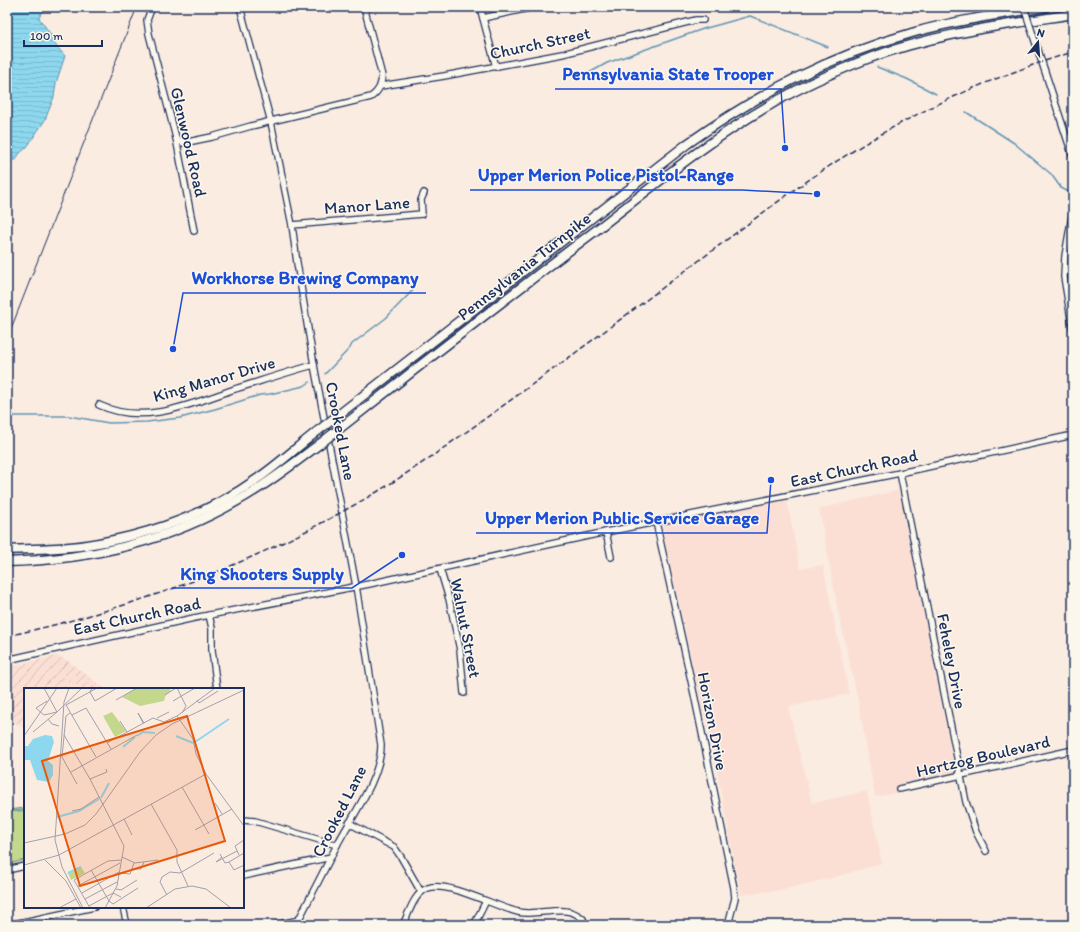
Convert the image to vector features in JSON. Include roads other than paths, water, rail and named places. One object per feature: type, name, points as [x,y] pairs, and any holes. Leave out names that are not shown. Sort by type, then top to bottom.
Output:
[{"type":"highway","name":"Pennsylvania Turnpike","points":[[7,550],[50,549],[79,546],[123,538],[185,518],[232,494],[257,479],[687,144],[748,103],[790,80],[826,63],[894,38],[969,20],[1046,7]]},
{"type":"highway","name":"Pennsylvania Turnpike","points":[[7,562],[82,556],[128,545],[178,529],[219,511],[239,500],[274,478],[321,443],[677,167],[724,134],[771,104],[825,77],[867,59],[893,50],[960,33],[1073,14]]},
{"type":"street","name":"Glenwood Road","points":[[152,7],[147,20],[149,34],[176,138],[194,231]]},
{"type":"street","name":"Crooked Lane","points":[[240,7],[270,122],[292,225],[314,365],[356,586],[381,745],[380,761],[374,778],[337,845],[298,922]]},
{"type":"street","points":[[176,138],[183,143],[212,137],[371,97],[381,86],[382,76],[364,7]]},
{"type":"street","points":[[480,7],[496,67]]},
{"type":"street","points":[[483,18],[534,7]]},
{"type":"street","points":[[1024,7],[1073,157]]},
{"type":"street","name":"Church Street","points":[[381,86],[496,67],[562,54],[689,22],[703,20]]},
{"type":"street","name":"Manor Lane","points":[[292,225],[422,214],[421,200],[424,193]]},
{"type":"street","points":[[1073,210],[1065,256],[1064,276],[1073,331]]},
{"type":"street","name":"King Manor Drive","points":[[99,405],[121,413],[135,414],[167,411],[314,365]]},
{"type":"street","name":"East Church Road","points":[[7,660],[209,615],[440,569],[606,532],[900,473],[1073,435]]},
{"type":"street","name":"Feheley Drive","points":[[900,473],[969,815],[986,851]]},
{"type":"street","name":"Horizon Drive","points":[[656,522],[694,694],[734,888],[735,898],[728,925]]},
{"type":"street","points":[[606,532],[611,557]]},
{"type":"street","name":"Walnut Street","points":[[440,569],[449,599],[460,650],[464,693]]},
{"type":"street","points":[[209,615],[212,628],[212,650],[218,688]]},
{"type":"street","name":"Hertzog Boulevard","points":[[899,789],[1073,750]]},
{"type":"street","points":[[244,820],[255,821],[337,845]]},
{"type":"street","points":[[349,823],[394,847],[401,856],[421,892]]},
{"type":"street","points":[[244,876],[331,857]]},
{"type":"street","points":[[7,870],[24,866]]},
{"type":"street","points":[[403,925],[416,897],[430,887],[445,887],[523,913],[566,910],[583,919]]},
{"type":"street","points":[[474,925],[486,901]]},
{"type":"street","points":[[9,925],[89,908]]},
{"type":"street","points":[[123,908],[127,925]]},
{"type":"street","points":[[276,925],[298,922]]},
{"type":"water","points":[[7,7],[46,7],[39,18],[51,35],[53,42],[65,56],[56,83],[54,97],[45,120],[27,147],[19,154],[16,160],[11,160],[8,163],[7,162]]},
{"type":"waterway","points":[[582,77],[607,63],[703,29],[750,16],[828,47]]},
{"type":"waterway","points":[[877,67],[907,79],[936,94]]},
{"type":"waterway","points":[[966,112],[1014,143],[1051,174],[1061,188],[1069,192]]},
{"type":"waterway","points":[[325,374],[352,344],[386,318],[413,290]]},
{"type":"waterway","points":[[7,416],[69,416],[109,423],[147,422],[180,418],[260,395],[304,386],[310,382]]},
{"type":"waterway","points":[[7,812],[24,810]]},
{"type":"tram line","points":[[7,339],[137,7]]},
{"type":"railway","points":[[7,636],[95,614],[182,585],[224,569],[307,531],[362,501],[418,466],[445,447],[832,164],[879,135],[932,107],[1016,71],[1073,52]]},
{"type":"place","name":"Pennsylvania State Trooper","points":[[785,148]]},
{"type":"place","name":"Upper Merion Police Pistol-Range","points":[[817,194]]},
{"type":"place","name":"Workhorse Brewing Company","points":[[173,349]]},
{"type":"place","name":"Upper Merion Public Service Garage","points":[[771,480]]},
{"type":"place","name":"King Shooters Supply","points":[[402,555]]}]
